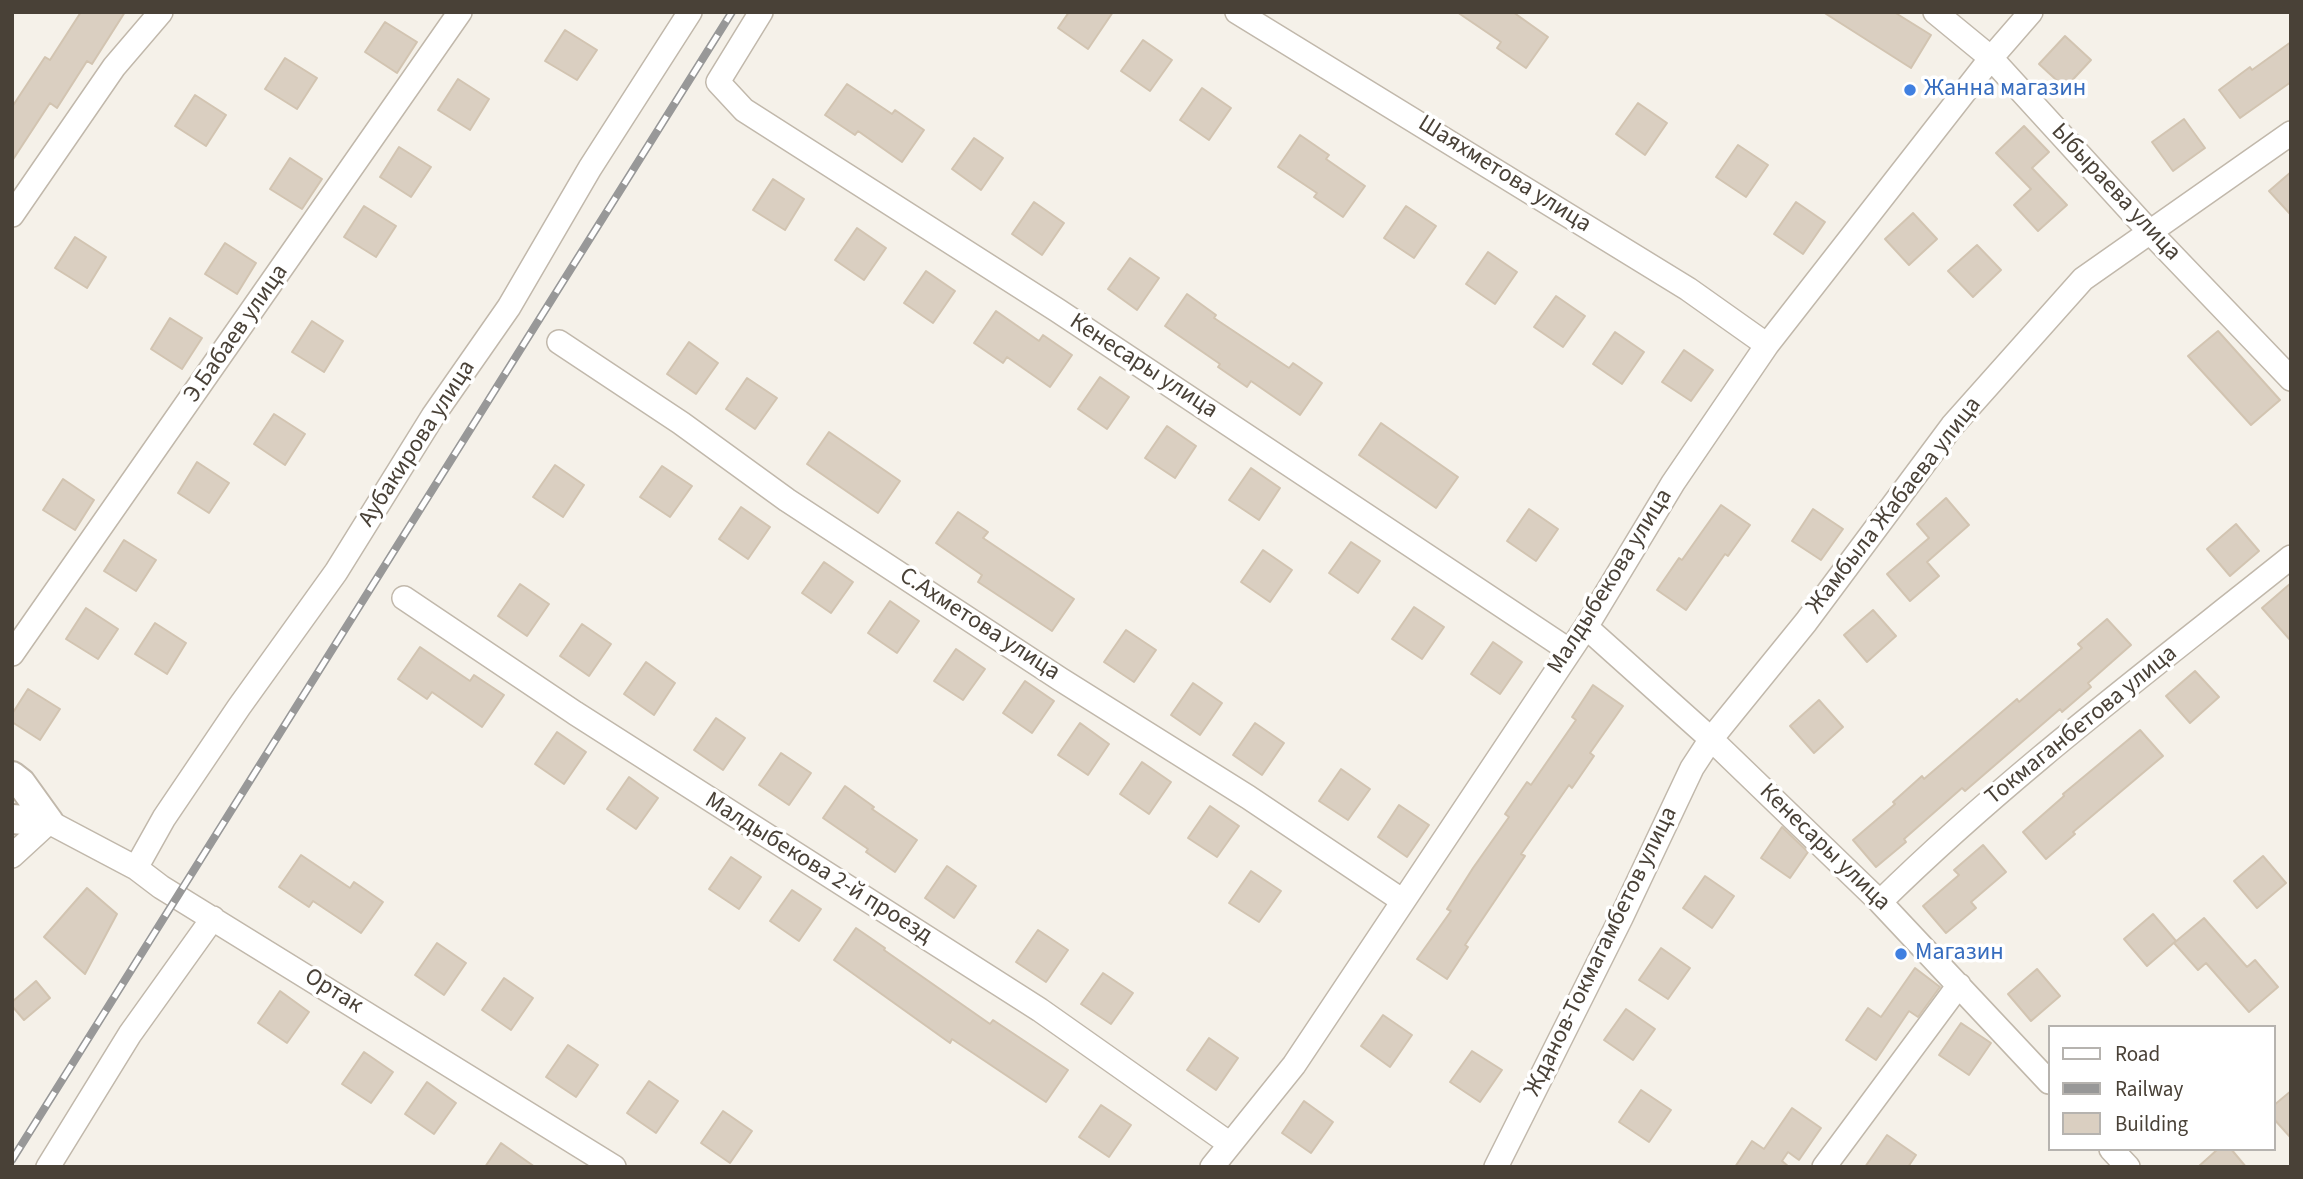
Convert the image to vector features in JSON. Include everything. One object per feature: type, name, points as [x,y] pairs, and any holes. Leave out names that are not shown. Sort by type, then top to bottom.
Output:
[{"type":"street","points":[[12,215],[114,66],[161,12]]},
{"type":"street","name":"Э.Бабаев улица","points":[[12,654],[460,12]]},
{"type":"street","name":"Аубакирова улица","points":[[136,868],[164,818],[239,706],[335,572],[433,416],[509,307],[590,168],[690,12]]},
{"type":"street","name":"Кенесары улица","points":[[761,12],[718,82],[744,110],[1068,318],[1570,651]]},
{"type":"street","name":"Шаяхметова улица","points":[[1237,12],[1688,289],[1767,345]]},
{"type":"street","name":"Ыбыраева улица","points":[[1935,12],[1991,58],[2149,231],[2291,379]]},
{"type":"street","name":"Малдыбекова улица","points":[[1212,1167],[1294,1065],[1586,627],[1673,483],[1767,345],[1991,58],[2031,12]]},
{"type":"street","name":"Жамбыла Жабаева улица","points":[[1711,739],[1806,622],[1952,426],[2083,279],[2291,133]]},
{"type":"street","name":"С.Ахметова улица","points":[[559,342],[788,500],[1060,679],[1248,797],[1403,901]]},
{"type":"street","name":"Токмаганбетова улица","points":[[1880,902],[1932,851],[2045,752],[2291,557]]},
{"type":"street","name":"Малдыбекова 2-й проезд","points":[[404,598],[609,735],[1040,1010],[1230,1144]]},
{"type":"street","name":"Кенесары улица","points":[[1586,627],[1711,739],[1880,902],[2048,1081]]},
{"type":"street","name":"Жданов-Токмагамбетов улица","points":[[1496,1167],[1621,918],[1692,768],[1711,739]]},
{"type":"street","name":"Ортак","points":[[12,776],[21,783],[49,822]]},
{"type":"street","name":"Ортак","points":[[12,818],[49,822],[136,868],[161,887],[614,1167]]},
{"type":"street","points":[[12,856],[49,822]]},
{"type":"street","points":[[48,1167],[130,1034],[213,918]]},
{"type":"street","points":[[1824,1167],[1959,985]]},
{"type":"building","points":[[81,12],[125,12],[92,64],[87,61],[57,108],[50,103],[12,161],[12,107],[45,57],[50,60]]},
{"type":"building","points":[[1069,12],[1113,12],[1088,49],[1058,28]]},
{"type":"building","points":[[1457,12],[1513,12],[1548,37],[1526,68],[1497,48],[1501,42]]},
{"type":"building","points":[[1823,12],[1894,12],[1931,35],[1911,68]]},
{"type":"building","points":[[385,22],[417,42],[397,73],[365,52]]},
{"type":"building","points":[[565,30],[597,50],[577,80],[545,61]]},
{"type":"building","points":[[2065,36],[2091,60],[2065,88],[2039,64]]},
{"type":"building","points":[[1143,40],[1172,60],[1150,91],[1121,71]]},
{"type":"building","points":[[2291,42],[2291,82],[2240,118],[2219,90]]},
{"type":"building","points":[[285,58],[317,78],[297,109],[265,89]]},
{"type":"building","points":[[458,79],[489,99],[470,130],[438,110]]},
{"type":"building","points":[[847,84],[892,114],[895,110],[924,130],[902,162],[858,131],[855,135],[825,115]]},
{"type":"building","points":[[1202,88],[1231,108],[1209,140],[1180,120]]},
{"type":"building","points":[[195,95],[226,115],[206,146],[175,126]]},
{"type":"building","points":[[1638,103],[1667,123],[1645,155],[1616,134]]},
{"type":"building","points":[[2184,119],[2205,148],[2173,171],[2152,142]]},
{"type":"building","points":[[2024,126],[2049,152],[2032,168],[2067,205],[2038,231],[2014,205],[2031,189],[1996,153]]},
{"type":"building","points":[[1300,135],[1329,155],[1326,159],[1365,186],[1343,217],[1314,197],[1317,193],[1278,167]]},
{"type":"building","points":[[974,138],[1003,158],[981,190],[952,169]]},
{"type":"building","points":[[1738,145],[1768,165],[1746,197],[1716,177]]},
{"type":"building","points":[[399,147],[431,167],[411,197],[380,177]]},
{"type":"building","points":[[290,158],[322,179],[302,209],[270,189]]},
{"type":"building","points":[[2291,172],[2291,215],[2269,191]]},
{"type":"building","points":[[773,179],[804,199],[785,230],[753,210]]},
{"type":"building","points":[[1034,202],[1064,223],[1042,255],[1012,234]]},
{"type":"building","points":[[1796,202],[1825,222],[1803,254],[1774,234]]},
{"type":"building","points":[[364,206],[396,226],[376,257],[344,237]]},
{"type":"building","points":[[1406,206],[1436,226],[1414,258],[1384,238]]},
{"type":"building","points":[[1913,213],[1937,239],[1909,265],[1885,239]]},
{"type":"building","points":[[857,228],[886,248],[864,280],[835,260]]},
{"type":"building","points":[[75,237],[106,257],[87,288],[55,268]]},
{"type":"building","points":[[225,243],[256,263],[237,294],[205,274]]},
{"type":"building","points":[[1977,245],[2001,270],[1973,297],[1948,271]]},
{"type":"building","points":[[1488,252],[1517,272],[1495,304],[1466,284]]},
{"type":"building","points":[[1130,258],[1159,278],[1137,310],[1108,289]]},
{"type":"building","points":[[926,271],[955,291],[933,323],[904,303]]},
{"type":"building","points":[[1187,294],[1216,315],[1214,318],[1289,368],[1293,363],[1322,383],[1300,415],[1251,381],[1247,387],[1218,367],[1220,364],[1165,326]]},
{"type":"building","points":[[1556,296],[1585,316],[1563,347],[1534,327]]},
{"type":"building","points":[[996,311],[1039,341],[1043,335],[1072,355],[1050,387],[1007,357],[1003,363],[974,343]]},
{"type":"building","points":[[170,318],[202,338],[182,369],[151,349]]},
{"type":"building","points":[[312,321],[343,341],[324,372],[292,352]]},
{"type":"building","points":[[2218,331],[2280,400],[2251,425],[2188,356]]},
{"type":"building","points":[[1615,332],[1644,352],[1622,384],[1593,364]]},
{"type":"building","points":[[689,342],[718,363],[696,394],[667,374]]},
{"type":"building","points":[[1684,350],[1713,370],[1691,401],[1662,382]]},
{"type":"building","points":[[1100,377],[1129,397],[1107,429],[1078,409]]},
{"type":"building","points":[[747,378],[777,398],[755,429],[726,409]]},
{"type":"building","points":[[274,414],[305,434],[285,465],[254,444]]},
{"type":"building","points":[[1381,423],[1458,477],[1436,508],[1359,455]]},
{"type":"building","points":[[1167,426],[1196,446],[1175,478],[1145,458]]},
{"type":"building","points":[[829,432],[900,481],[878,513],[807,464]]},
{"type":"building","points":[[197,462],[229,483],[209,513],[178,493]]},
{"type":"building","points":[[555,465],[584,485],[563,517],[533,497]]},
{"type":"building","points":[[662,466],[692,486],[670,517],[640,497]]},
{"type":"building","points":[[1251,468],[1280,488],[1259,520],[1229,500]]},
{"type":"building","points":[[63,479],[94,500],[75,530],[43,510]]},
{"type":"building","points":[[1946,498],[1969,525],[1927,562],[1939,576],[1910,601],[1887,574],[1929,538],[1917,524]]},
{"type":"building","points":[[1721,505],[1750,525],[1728,556],[1725,554],[1686,610],[1657,590]]},
{"type":"building","points":[[741,507],[770,527],[748,559],[719,539]]},
{"type":"building","points":[[1529,509],[1558,529],[1536,561],[1507,541]]},
{"type":"building","points":[[1813,509],[1843,529],[1821,560],[1792,541]]},
{"type":"building","points":[[958,512],[988,532],[983,538],[1074,599],[1052,631],[978,582],[982,575],[936,543]]},
{"type":"building","points":[[2236,524],[2259,551],[2230,576],[2207,549]]},
{"type":"building","points":[[124,540],[156,560],[136,591],[104,571]]},
{"type":"building","points":[[1351,542],[1380,561],[1358,593],[1329,573]]},
{"type":"building","points":[[1263,550],[1292,570],[1270,602],[1241,582]]},
{"type":"building","points":[[824,562],[853,582],[831,613],[802,593]]},
{"type":"building","points":[[2291,583],[2291,641],[2262,608]]},
{"type":"building","points":[[520,584],[549,604],[527,636],[498,616]]},
{"type":"building","points":[[890,601],[919,621],[897,653],[868,633]]},
{"type":"building","points":[[1414,607],[1444,627],[1422,659],[1392,639]]},
{"type":"building","points":[[86,608],[118,629],[98,659],[66,639]]},
{"type":"building","points":[[1873,610],[1896,636],[1867,662],[1844,635]]},
{"type":"building","points":[[2107,619],[2131,645],[2088,683],[2091,687],[2062,712],[2060,709],[1965,791],[1962,788],[1876,867],[1853,840],[1895,804],[1893,802],[1922,776],[1924,779],[2017,699],[2019,702],[2082,648],[2078,644]]},
{"type":"building","points":[[155,623],[186,643],[167,674],[135,654]]},
{"type":"building","points":[[582,624],[611,644],[589,676],[560,656]]},
{"type":"building","points":[[1126,630],[1156,650],[1134,682],[1104,662]]},
{"type":"building","points":[[1493,642],[1522,662],[1500,694],[1471,674]]},
{"type":"building","points":[[420,647],[470,681],[474,675],[504,695],[482,727],[432,692],[427,699],[398,679]]},
{"type":"building","points":[[956,649],[985,669],[963,700],[934,681]]},
{"type":"building","points":[[646,662],[675,683],[654,715],[624,694]]},
{"type":"building","points":[[2195,671],[2219,697],[2190,723],[2166,696]]},
{"type":"building","points":[[1025,681],[1054,701],[1032,733],[1003,713]]},
{"type":"building","points":[[1193,683],[1222,703],[1200,735],[1171,715]]},
{"type":"building","points":[[1593,685],[1623,706],[1590,753],[1594,756],[1572,788],[1569,785],[1521,854],[1525,856],[1465,945],[1468,947],[1447,979],[1417,959],[1451,911],[1447,909],[1473,868],[1509,817],[1505,814],[1527,782],[1531,785],[1576,720],[1572,717]]},
{"type":"building","points":[[28,689],[60,709],[40,740],[12,722],[12,714]]},
{"type":"building","points":[[1819,700],[1843,727],[1814,753],[1790,726]]},
{"type":"building","points":[[716,718],[745,738],[723,770],[694,750]]},
{"type":"building","points":[[1080,723],[1109,744],[1088,775],[1058,755]]},
{"type":"building","points":[[1255,723],[1284,743],[1262,775],[1233,755]]},
{"type":"building","points":[[2140,730],[2163,756],[2073,832],[2075,834],[2046,859],[2023,832],[2064,796],[2063,794]]},
{"type":"building","points":[[557,732],[586,752],[564,784],[535,764]]},
{"type":"building","points":[[781,753],[811,773],[789,805],[759,785]]},
{"type":"building","points":[[1142,762],[1171,782],[1149,814],[1120,794]]},
{"type":"building","points":[[1341,769],[1370,789],[1348,820],[1319,801]]},
{"type":"building","points":[[629,777],[658,798],[636,829],[607,809]]},
{"type":"building","points":[[845,786],[874,807],[872,809],[917,840],[895,872],[866,852],[868,849],[823,818]]},
{"type":"building","points":[[1399,805],[1429,825],[1407,857],[1378,837]]},
{"type":"building","points":[[1210,806],[1239,826],[1217,857],[1188,838]]},
{"type":"building","points":[[1782,827],[1808,852],[1790,878],[1761,858]]},
{"type":"building","points":[[1983,845],[2006,872],[1971,902],[1976,908],[1946,933],[1923,906],[1959,875],[1954,870]]},
{"type":"building","points":[[301,855],[350,888],[354,882],[383,902],[361,933],[313,901],[309,907],[279,887]]},
{"type":"building","points":[[2263,856],[2286,883],[2257,908],[2234,881]]},
{"type":"building","points":[[731,857],[761,877],[739,909],[709,889]]},
{"type":"building","points":[[947,866],[976,886],[954,918],[925,898]]},
{"type":"building","points":[[1251,871],[1281,891],[1259,922],[1229,903]]},
{"type":"building","points":[[1705,876],[1734,896],[1712,928],[1683,908]]},
{"type":"building","points":[[87,888],[117,914],[85,974],[44,937]]},
{"type":"building","points":[[792,890],[821,909],[799,941],[770,921]]},
{"type":"building","points":[[2153,914],[2176,941],[2147,966],[2124,939]]},
{"type":"building","points":[[2204,918],[2247,967],[2255,960],[2278,987],[2249,1012],[2206,963],[2198,970],[2174,943]]},
{"type":"building","points":[[856,928],[990,1024],[993,1020],[1068,1070],[1046,1102],[952,1039],[950,1043],[834,960]]},
{"type":"building","points":[[1038,930],[1068,950],[1046,982],[1016,962]]},
{"type":"building","points":[[437,943],[466,963],[444,995],[415,975]]},
{"type":"building","points":[[1661,948],[1690,968],[1668,999],[1639,980]]},
{"type":"building","points":[[1915,968],[1940,987],[1918,1017],[1909,1011],[1876,1060],[1846,1040],[1868,1008],[1881,1017]]},
{"type":"building","points":[[2037,969],[2060,996],[2031,1021],[2008,994]]},
{"type":"building","points":[[1103,973],[1133,993],[1111,1024],[1081,1004]]},
{"type":"building","points":[[504,978],[533,998],[511,1030],[482,1010]]},
{"type":"building","points":[[36,981],[50,998],[24,1020],[12,1006],[12,1002]]},
{"type":"building","points":[[280,991],[309,1012],[287,1043],[258,1023]]},
{"type":"building","points":[[1626,1009],[1655,1029],[1633,1060],[1604,1040]]},
{"type":"building","points":[[1383,1015],[1412,1035],[1390,1067],[1361,1046]]},
{"type":"building","points":[[1961,1023],[1991,1043],[1969,1075],[1939,1055]]},
{"type":"building","points":[[1209,1038],[1238,1058],[1216,1090],[1187,1070]]},
{"type":"building","points":[[568,1045],[598,1065],[576,1097],[546,1077]]},
{"type":"building","points":[[1472,1051],[1502,1070],[1480,1102],[1450,1082]]},
{"type":"building","points":[[364,1052],[393,1072],[371,1103],[342,1084]]},
{"type":"building","points":[[649,1081],[678,1101],[656,1133],[627,1113]]},
{"type":"building","points":[[427,1082],[456,1103],[434,1134],[405,1114]]},
{"type":"building","points":[[1641,1090],[1671,1110],[1649,1142],[1619,1122]]},
{"type":"building","points":[[2291,1091],[2291,1138],[2275,1120],[2275,1104]]},
{"type":"building","points":[[1304,1101],[1333,1122],[1311,1153],[1282,1133]]},
{"type":"building","points":[[1101,1105],[1131,1125],[1109,1157],[1079,1137]]},
{"type":"building","points":[[1792,1108],[1821,1128],[1799,1160],[1788,1152],[1782,1161],[1789,1167],[1735,1167],[1752,1141],[1764,1149]]},
{"type":"building","points":[[723,1111],[752,1131],[730,1163],[701,1143]]},
{"type":"building","points":[[1887,1135],[1916,1155],[1908,1167],[1865,1167]]},
{"type":"building","points":[[501,1143],[535,1167],[485,1167]]},
{"type":"building","points":[[2216,1151],[2233,1151],[2246,1167],[2198,1167]]},
{"type":"railway","points":[[12,1160],[732,12]]},
{"type":"place","name":"Жанна магазин","points":[[1910,90]]},
{"type":"place","name":"Магазин","points":[[1901,954]]}]
